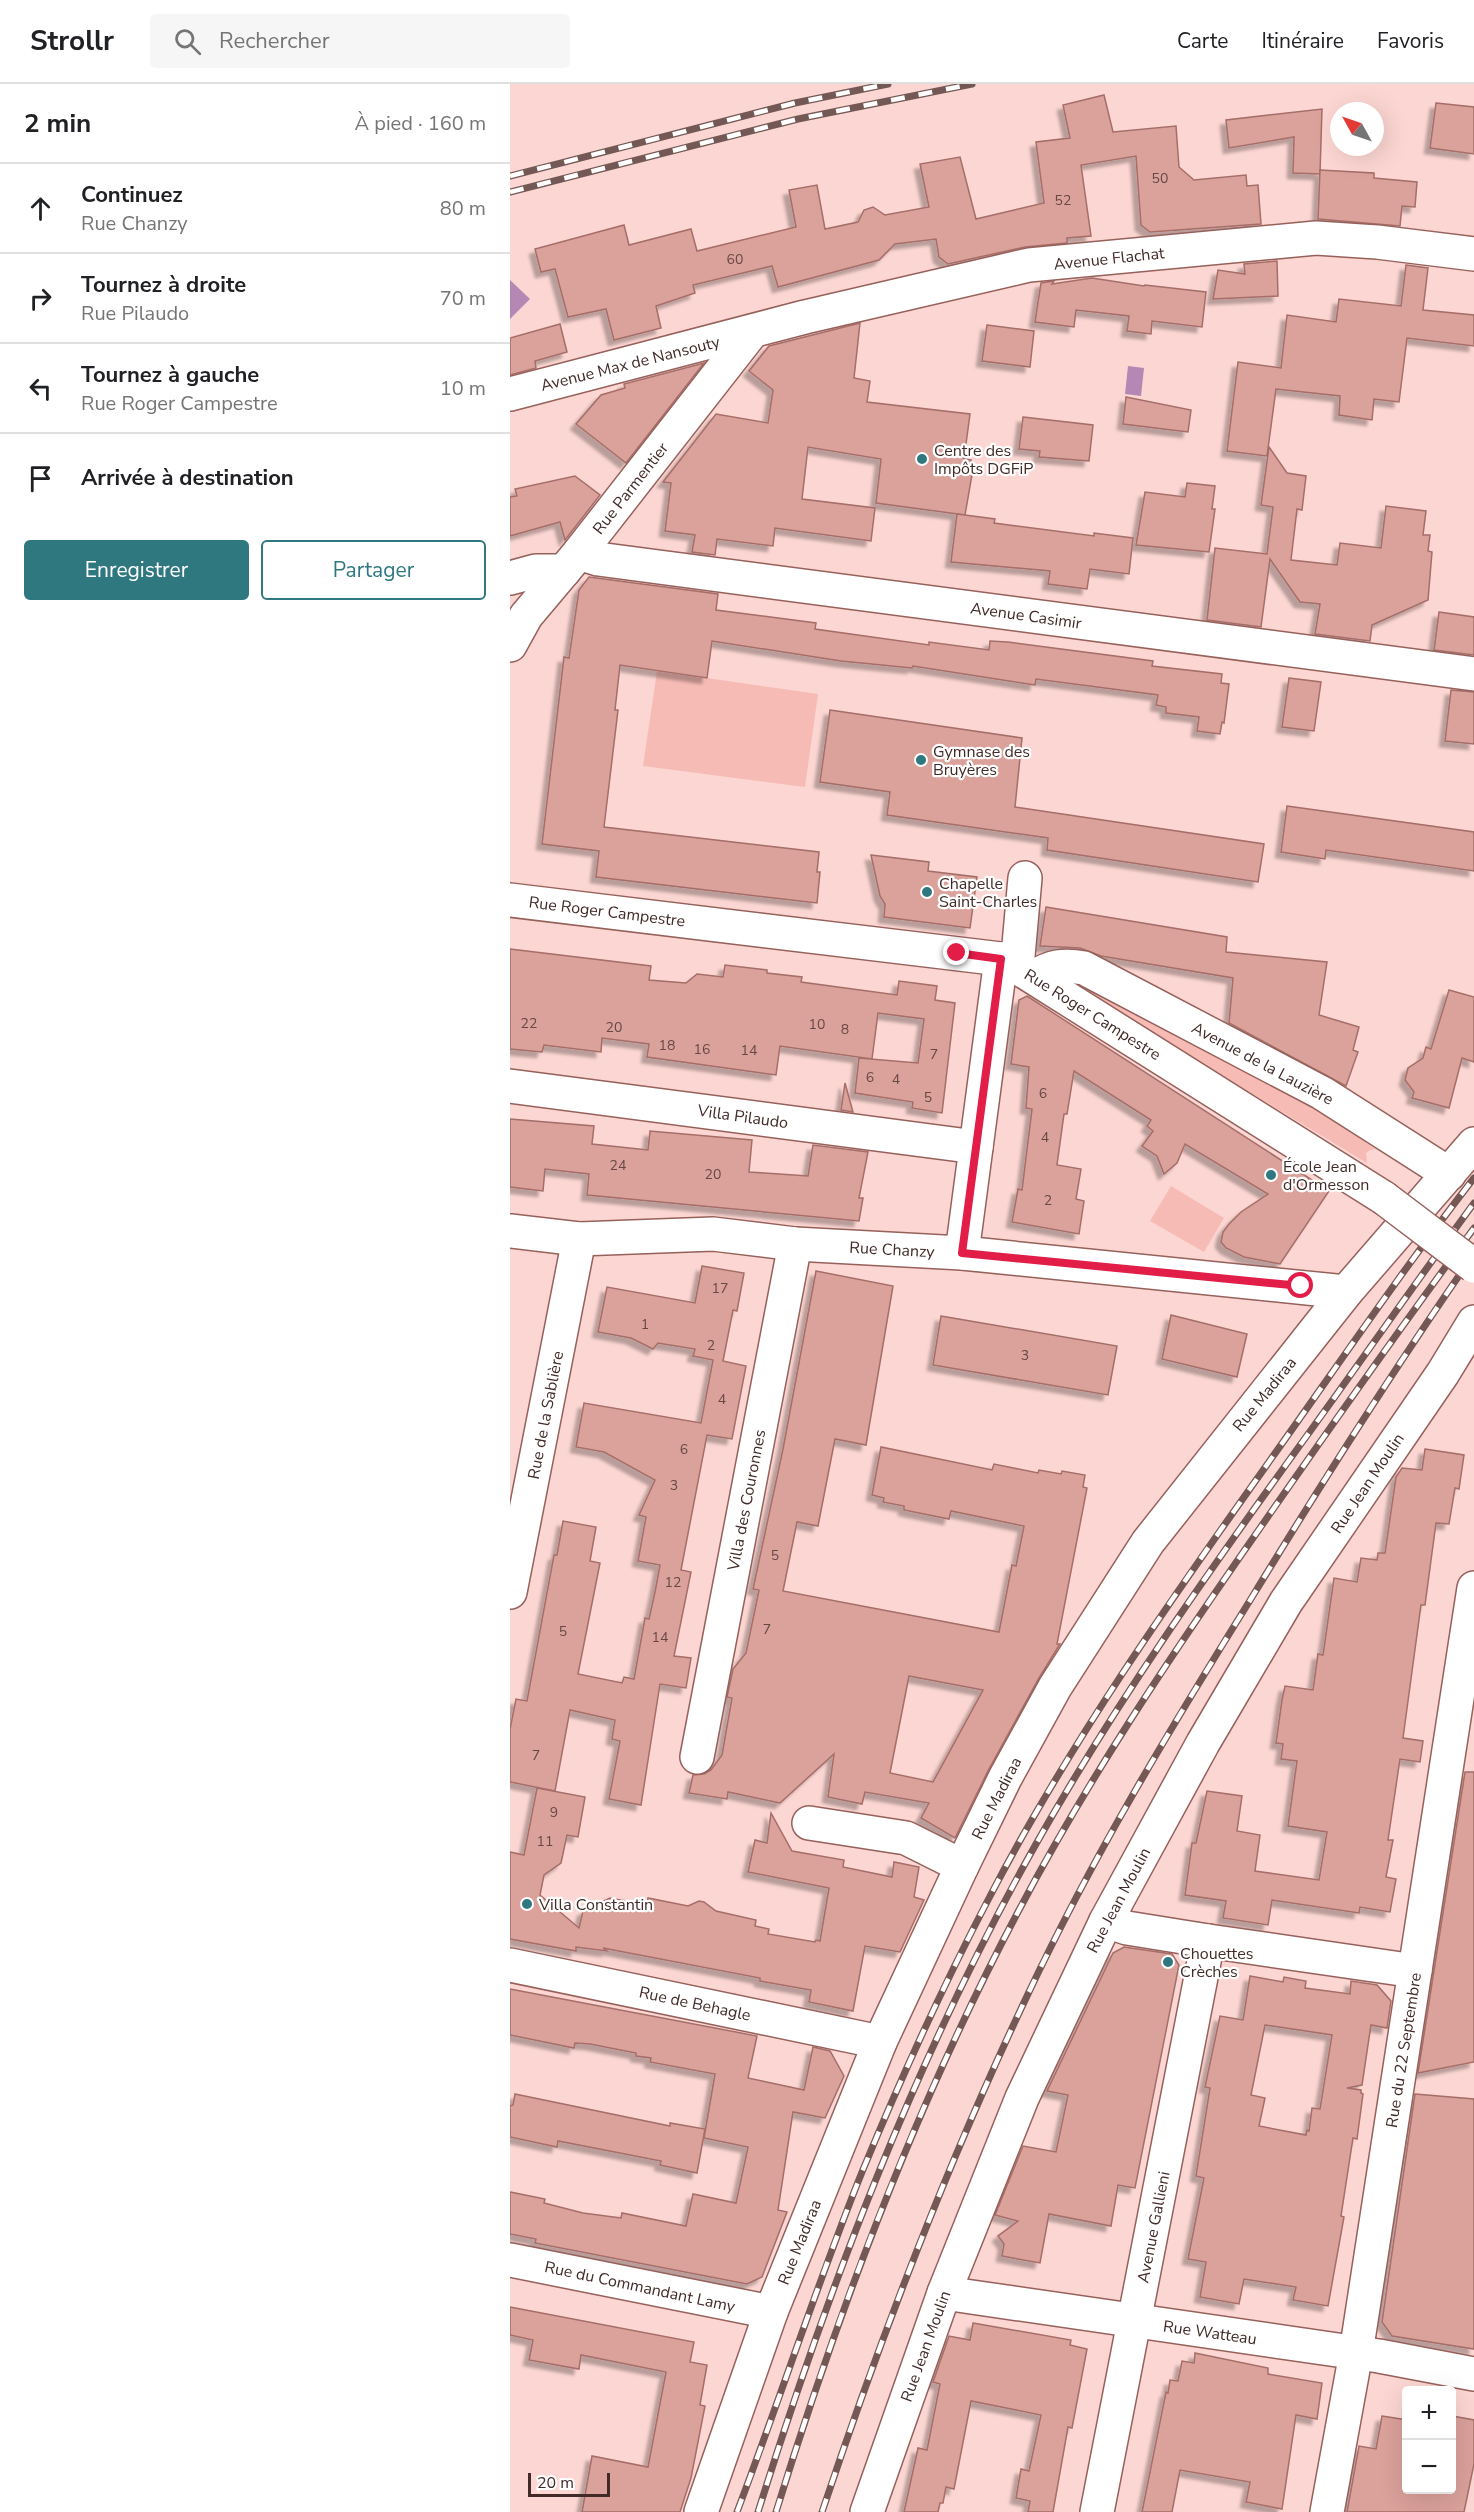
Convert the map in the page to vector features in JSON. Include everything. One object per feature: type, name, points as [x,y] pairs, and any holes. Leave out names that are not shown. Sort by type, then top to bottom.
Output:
[{"type":"street","name":"Avenue Flachat","points":[[751,333],[896,295],[1029,265],[1316,238],[1377,242],[1474,254]]},
{"type":"street","name":"Avenue Max de Nansouty","points":[[510,394],[751,333]]},
{"type":"street","name":"Rue Parmentier","points":[[510,645],[526,616],[751,333]]},
{"type":"street","name":"Avenue Casimir","points":[[510,578],[571,562],[610,561],[1474,674]]},
{"type":"street","points":[[962,1253],[976,1147],[1017,968],[1025,878]]},
{"type":"street","name":"Rue Roger Campestre","points":[[510,900],[1017,968],[1375,1192],[1474,1266]]},
{"type":"street","name":"Avenue de la Lauzière","points":[[1017,968],[1046,969],[1056,966],[1084,968],[1322,1093],[1449,1174]]},
{"type":"street","name":"Villa Pilaudo","points":[[510,1086],[976,1147]]},
{"type":"street","points":[[1449,1174],[1474,1144]]},
{"type":"street","name":"Rue Madiraa","points":[[701,2512],[771,2312],[880,2042],[1005,1778],[1055,1687],[1148,1542],[1346,1292],[1449,1174]]},
{"type":"street","name":"Rue Chanzy","points":[[510,1231],[579,1239],[713,1234],[795,1244],[962,1253],[1346,1292]]},
{"type":"street","name":"Rue de la Sablière","points":[[510,1592],[579,1239]]},
{"type":"street","name":"Villa des Couronnes","points":[[697,1757],[795,1244]]},
{"type":"street","name":"Rue Jean Moulin","points":[[867,2512],[944,2293],[1023,2098],[1106,1921],[1203,1743],[1286,1602],[1471,1334]]},
{"type":"street","name":"Rue du 22 Septembre","points":[[1327,2512],[1356,2353],[1474,1588]]},
{"type":"street","points":[[809,1823],[906,1838],[962,1866]]},
{"type":"street","points":[[1106,1921],[1127,1928],[1415,1971]]},
{"type":"street","name":"Avenue Gallieni","points":[[1097,2512],[1208,1941]]},
{"type":"street","name":"Rue de Behagle","points":[[510,1965],[880,2042]]},
{"type":"street","name":"Rue du Commandant Lamy","points":[[510,2260],[771,2312]]},
{"type":"street","name":"Rue Watteau","points":[[944,2293],[1356,2353],[1474,2374]]},
{"type":"shaded area","points":[[510,280],[530,299],[510,319]]},
{"type":"shaded area","points":[[1128,366],[1144,368],[1141,396],[1125,394]]},
{"type":"shaded area","points":[[657,671],[818,694],[805,787],[643,766]]},
{"type":"shaded area","points":[[1086,988],[1316,1108],[1375,1149],[1366,1153],[1367,1163],[1084,992]]},
{"type":"shaded area","points":[[1171,1186],[1224,1218],[1204,1252],[1150,1221]]},
{"type":"building","points":[[1104,95],[1113,132],[1176,126],[1179,167],[1194,180],[1246,175],[1247,186],[1258,185],[1261,224],[1150,232],[1141,225],[1136,156],[1081,165],[1091,236],[1067,238],[1067,243],[1025,247],[948,264],[939,257],[936,239],[895,244],[879,260],[778,287],[772,266],[693,285],[695,293],[656,306],[661,328],[614,340],[606,309],[568,317],[555,269],[541,272],[535,249],[624,225],[629,245],[691,229],[697,251],[796,227],[789,190],[817,185],[825,229],[858,222],[864,210],[873,207],[885,215],[929,207],[920,164],[960,157],[976,219],[1044,203],[1036,142],[1070,138],[1063,105]]},
{"type":"building","points":[[1436,103],[1474,107],[1474,154],[1430,148]]},
{"type":"building","points":[[1322,109],[1320,174],[1293,173],[1294,137],[1229,148],[1226,120]]},
{"type":"building","points":[[1320,170],[1374,173],[1374,178],[1417,182],[1415,207],[1402,206],[1400,226],[1318,219]]},
{"type":"building","points":[[1277,261],[1278,296],[1213,299],[1218,270],[1245,274],[1244,264]]},
{"type":"building","points":[[1406,265],[1428,268],[1423,310],[1474,315],[1474,346],[1407,338],[1399,402],[1374,399],[1372,420],[1339,415],[1340,396],[1276,389],[1267,456],[1227,451],[1238,362],[1281,368],[1287,315],[1336,322],[1339,299],[1401,306]]},
{"type":"building","points":[[1092,278],[1206,292],[1202,327],[1152,321],[1151,334],[1127,331],[1129,316],[1076,310],[1074,327],[1035,322],[1041,283],[1054,281],[1052,284]]},
{"type":"building","points":[[860,323],[854,378],[870,381],[867,402],[970,414],[964,459],[971,460],[970,468],[973,469],[965,515],[876,503],[881,459],[808,447],[802,499],[875,508],[871,541],[775,528],[773,546],[717,539],[715,555],[692,552],[695,535],[665,531],[671,483],[663,482],[716,414],[768,423],[773,390],[749,371],[769,346]]},
{"type":"building","points":[[560,324],[567,352],[535,361],[536,368],[510,375],[510,338]]},
{"type":"building","points":[[987,325],[1034,331],[1030,367],[982,361]]},
{"type":"building","points":[[704,363],[626,463],[576,424],[601,395],[625,388],[624,384]]},
{"type":"building","points":[[1126,397],[1191,410],[1188,432],[1123,424]]},
{"type":"building","points":[[1023,417],[1093,425],[1089,461],[1039,457],[1040,451],[1019,449]]},
{"type":"building","points":[[1269,447],[1287,473],[1306,476],[1302,510],[1297,509],[1291,560],[1337,565],[1340,543],[1381,548],[1386,506],[1426,511],[1423,535],[1430,535],[1428,551],[1432,552],[1428,600],[1372,625],[1370,641],[1315,634],[1320,604],[1300,602],[1270,559],[1261,627],[1207,620],[1215,548],[1267,554],[1273,507],[1261,505]]},
{"type":"building","points":[[575,476],[600,495],[565,540],[560,522],[510,536],[510,497],[517,496],[515,489]]},
{"type":"building","points":[[1187,483],[1215,486],[1212,509],[1215,509],[1209,552],[1136,545],[1145,492],[1185,497]]},
{"type":"building","points":[[957,514],[995,519],[994,523],[1094,536],[1094,533],[1133,538],[1129,574],[1090,569],[1087,589],[1048,584],[1050,571],[951,562]]},
{"type":"building","points":[[589,577],[718,594],[716,610],[816,623],[815,629],[929,645],[929,642],[989,650],[990,641],[1008,642],[1153,661],[1152,666],[1222,674],[1221,683],[1229,684],[1224,723],[1222,722],[1220,734],[1197,731],[1199,717],[1166,713],[1166,707],[1156,705],[1158,695],[1036,679],[1035,685],[913,666],[912,668],[841,661],[712,641],[707,678],[620,665],[615,710],[618,710],[604,827],[819,852],[817,903],[596,877],[599,851],[542,844],[564,657],[569,658],[579,590]]},
{"type":"building","points":[[1439,612],[1474,617],[1474,655],[1434,650]]},
{"type":"building","points":[[1289,678],[1321,682],[1314,731],[1282,727]]},
{"type":"building","points":[[1451,690],[1474,692],[1474,744],[1445,741]]},
{"type":"building","name":"Gymnase des Bruyères","points":[[830,710],[1022,738],[1015,807],[1264,844],[1258,882],[1047,850],[1048,838],[887,815],[890,792],[820,782]]},
{"type":"building","points":[[1287,806],[1474,832],[1474,871],[1326,850],[1325,859],[1281,852]]},
{"type":"building","name":"Chapelle Saint-Charles","points":[[871,855],[929,862],[928,871],[977,877],[970,928],[884,917],[885,904],[880,896]]},
{"type":"building","points":[[1046,907],[1227,937],[1226,952],[1327,962],[1319,1015],[1359,1027],[1353,1050],[1358,1052],[1346,1086],[1229,1023],[1233,978],[1101,956],[1080,948],[1040,946]]},
{"type":"building","points":[[510,949],[651,966],[649,980],[686,983],[697,974],[723,977],[725,965],[802,977],[801,982],[897,995],[899,981],[937,986],[935,1000],[955,1003],[942,1113],[912,1108],[913,1102],[855,1093],[859,1058],[918,1063],[924,1019],[878,1013],[872,1059],[780,1046],[776,1075],[647,1057],[649,1044],[602,1038],[601,1052],[544,1045],[542,1052],[510,1049]]},
{"type":"building","points":[[1449,990],[1474,997],[1474,1062],[1462,1058],[1449,1108],[1412,1098],[1414,1092],[1405,1080],[1408,1068],[1423,1058],[1426,1047],[1431,1049]]},
{"type":"building","points":[[1027,996],[1329,1191],[1280,1264],[1244,1257],[1226,1248],[1221,1242],[1223,1232],[1229,1224],[1241,1212],[1268,1194],[1185,1144],[1177,1163],[1164,1174],[1157,1156],[1142,1146],[1153,1131],[1147,1126],[1151,1120],[1074,1071],[1067,1114],[1064,1114],[1057,1165],[1081,1169],[1076,1199],[1084,1201],[1079,1234],[1012,1222],[1018,1189],[1022,1190],[1032,1109],[1026,1108],[1029,1067],[1011,1064],[1019,1000]]},
{"type":"building","points":[[845,1083],[853,1112],[841,1110]]},
{"type":"building","points":[[510,1119],[594,1126],[592,1144],[648,1150],[650,1131],[752,1140],[749,1172],[808,1176],[813,1145],[868,1152],[859,1198],[863,1198],[859,1221],[587,1195],[589,1174],[545,1169],[543,1191],[510,1187]]},
{"type":"building","points":[[702,1266],[744,1273],[737,1311],[733,1310],[723,1361],[746,1366],[732,1439],[707,1435],[681,1570],[691,1572],[674,1656],[691,1658],[686,1688],[660,1684],[641,1805],[609,1799],[620,1741],[612,1739],[615,1720],[570,1710],[555,1791],[510,1782],[510,1729],[516,1699],[527,1701],[554,1555],[557,1555],[563,1521],[596,1527],[590,1561],[600,1563],[578,1674],[622,1683],[624,1677],[634,1679],[645,1618],[649,1619],[655,1592],[660,1565],[638,1561],[646,1517],[639,1515],[655,1480],[604,1452],[576,1447],[584,1403],[701,1423],[713,1360],[693,1356],[695,1349],[658,1343],[653,1349],[631,1338],[598,1332],[607,1287],[695,1303]]},
{"type":"building","points":[[816,1271],[893,1286],[866,1445],[835,1439],[818,1526],[797,1522],[783,1591],[999,1632],[1012,1565],[1016,1566],[1024,1526],[951,1511],[949,1519],[904,1510],[904,1506],[883,1502],[884,1498],[872,1495],[881,1447],[992,1470],[994,1464],[1038,1473],[1039,1470],[1085,1475],[1083,1487],[1087,1488],[1057,1644],[1060,1644],[989,1769],[955,1838],[921,1818],[929,1803],[865,1792],[862,1804],[828,1797],[834,1754],[780,1803],[728,1792],[727,1799],[689,1793],[693,1775],[704,1774],[711,1770],[722,1755],[732,1698],[727,1697],[733,1669],[746,1653],[759,1590],[753,1589],[783,1449]],"holes":[[[909,1676],[983,1690],[933,1782],[890,1773]]]},
{"type":"building","points":[[1171,1315],[1247,1334],[1237,1377],[1162,1359]]},
{"type":"building","points":[[941,1316],[1117,1346],[1108,1395],[933,1365]]},
{"type":"building","points":[[1425,1449],[1464,1455],[1459,1489],[1455,1488],[1449,1524],[1436,1523],[1425,1605],[1421,1605],[1403,1738],[1423,1741],[1420,1762],[1400,1759],[1388,1840],[1393,1840],[1386,1877],[1396,1879],[1390,1912],[1360,1907],[1359,1913],[1272,1900],[1268,1925],[1223,1918],[1226,1901],[1185,1895],[1192,1843],[1196,1843],[1207,1791],[1242,1796],[1237,1831],[1260,1835],[1255,1871],[1319,1880],[1327,1832],[1288,1826],[1297,1761],[1281,1759],[1283,1744],[1276,1743],[1285,1686],[1313,1690],[1318,1654],[1323,1655],[1334,1578],[1357,1582],[1361,1558],[1377,1560],[1378,1553],[1385,1553],[1396,1477],[1402,1468],[1422,1470]]},
{"type":"building","points":[[1465,1772],[1474,1772],[1474,2062],[1418,2073]]},
{"type":"building","points":[[537,1788],[585,1797],[578,1837],[567,1835],[561,1863],[544,1875],[540,1895],[579,1928],[583,1911],[610,1898],[647,1905],[648,1898],[688,1906],[699,1901],[704,1902],[716,1911],[756,1920],[755,1926],[769,1929],[768,1934],[820,1941],[829,1888],[748,1872],[755,1840],[767,1843],[771,1813],[792,1851],[844,1860],[843,1867],[892,1877],[894,1862],[919,1867],[914,1897],[924,1900],[900,1952],[865,1946],[853,2011],[809,2002],[811,1990],[760,1981],[760,1978],[603,1948],[607,1951],[576,1947],[576,1951],[510,1939],[510,1852],[524,1855]]},
{"type":"building","points":[[1124,1947],[1172,1954],[1179,1965],[1135,2188],[1118,2185],[1111,2226],[1049,2214],[1040,2263],[1002,2256],[1004,2244],[998,2236],[1018,2221],[995,2215],[1023,2146],[1056,2152],[1068,2095],[1047,2091],[1113,1953]]},
{"type":"building","points":[[1250,1976],[1283,1982],[1284,1977],[1306,1981],[1305,1988],[1350,1994],[1351,1981],[1377,1985],[1391,2001],[1387,2028],[1371,2025],[1362,2085],[1347,2088],[1361,2090],[1363,2094],[1357,2139],[1353,2138],[1341,2216],[1344,2217],[1328,2306],[1293,2300],[1296,2287],[1244,2279],[1239,2304],[1200,2297],[1206,2262],[1188,2259],[1204,2178],[1196,2176],[1210,2088],[1205,2087],[1220,2016],[1243,2020]],"holes":[[[1265,2025],[1332,2035],[1320,2109],[1312,2108],[1309,2131],[1307,2130],[1306,2135],[1259,2126],[1265,2098],[1251,2095]]]},
{"type":"building","points":[[510,1989],[757,2036],[748,2078],[804,2090],[813,2047],[830,2051],[844,2076],[825,2118],[793,2112],[778,2210],[787,2212],[762,2277],[747,2284],[535,2243],[536,2239],[510,2234],[510,2192],[545,2199],[544,2203],[583,2213],[621,2218],[622,2213],[686,2226],[693,2194],[736,2203],[748,2147],[704,2138],[715,2074],[650,2062],[651,2058],[636,2056],[636,2053],[590,2044],[575,2043],[574,2048],[510,2035]]},
{"type":"building","points":[[515,2094],[670,2126],[670,2123],[705,2129],[697,2173],[660,2165],[661,2161],[558,2141],[557,2147],[510,2137],[510,2106],[513,2105]]},
{"type":"building","points":[[1415,2094],[1474,2099],[1474,2349],[1392,2336],[1382,2322]]},
{"type":"building","points":[[510,2307],[694,2342],[690,2362],[707,2365],[700,2405],[705,2406],[691,2478],[680,2512],[582,2512],[592,2456],[648,2467],[666,2372],[581,2355],[579,2369],[529,2360],[533,2340],[510,2335]]},
{"type":"building","points":[[973,2323],[1071,2340],[1070,2345],[1087,2349],[1072,2428],[1068,2427],[1053,2512],[1028,2512],[1030,2501],[1016,2498],[1021,2469],[1029,2471],[1041,2415],[971,2401],[954,2489],[946,2487],[943,2503],[940,2503],[938,2512],[904,2512],[918,2448],[927,2450],[940,2384],[933,2382],[949,2336],[970,2340]]},
{"type":"building","points":[[1195,2353],[1268,2368],[1268,2374],[1322,2383],[1317,2419],[1296,2415],[1282,2509],[1246,2502],[1250,2482],[1180,2470],[1172,2512],[1142,2512],[1170,2380],[1178,2381],[1182,2361],[1194,2363]]},
{"type":"building","points":[[1382,2416],[1402,2419],[1402,2494],[1456,2494],[1456,2417],[1474,2420],[1474,2464],[1464,2512],[1347,2512],[1359,2446],[1376,2449]]},
{"type":"railway","points":[[510,176],[795,103],[888,84]]},
{"type":"railway","points":[[510,192],[798,119],[972,84]]},
{"type":"railway","points":[[737,2512],[830,2256],[876,2138],[954,1967],[1019,1842],[1086,1730],[1158,1620],[1371,1317],[1474,1178]]},
{"type":"railway","points":[[758,2512],[815,2340],[879,2171],[952,2005],[1036,1844],[1100,1737],[1168,1633],[1238,1531],[1474,1203]]},
{"type":"railway","points":[[776,2512],[854,2281],[914,2130],[982,1983],[1045,1862],[1100,1768],[1189,1631],[1474,1228]]},
{"type":"railway","points":[[822,2512],[892,2315],[943,2185],[1028,1994],[1078,1893],[1161,1746],[1276,1558],[1387,1383],[1474,1254]]},
{"type":"place","name":"Centre des Impôts DGFiP","points":[[922,459]]},
{"type":"place","name":"Gymnase des Bruyères","points":[[921,760]]},
{"type":"place","name":"Chapelle Saint-Charles","points":[[927,892]]},
{"type":"place","name":"École Jean d'Ormesson","points":[[1271,1175]]},
{"type":"place","name":"Villa Constantin","points":[[527,1904]]},
{"type":"place","name":"Chouettes Crèches","points":[[1168,1962]]},
{"type":"route","points":[[957,953],[1001,959],[962,1253],[1301,1286]]}]
